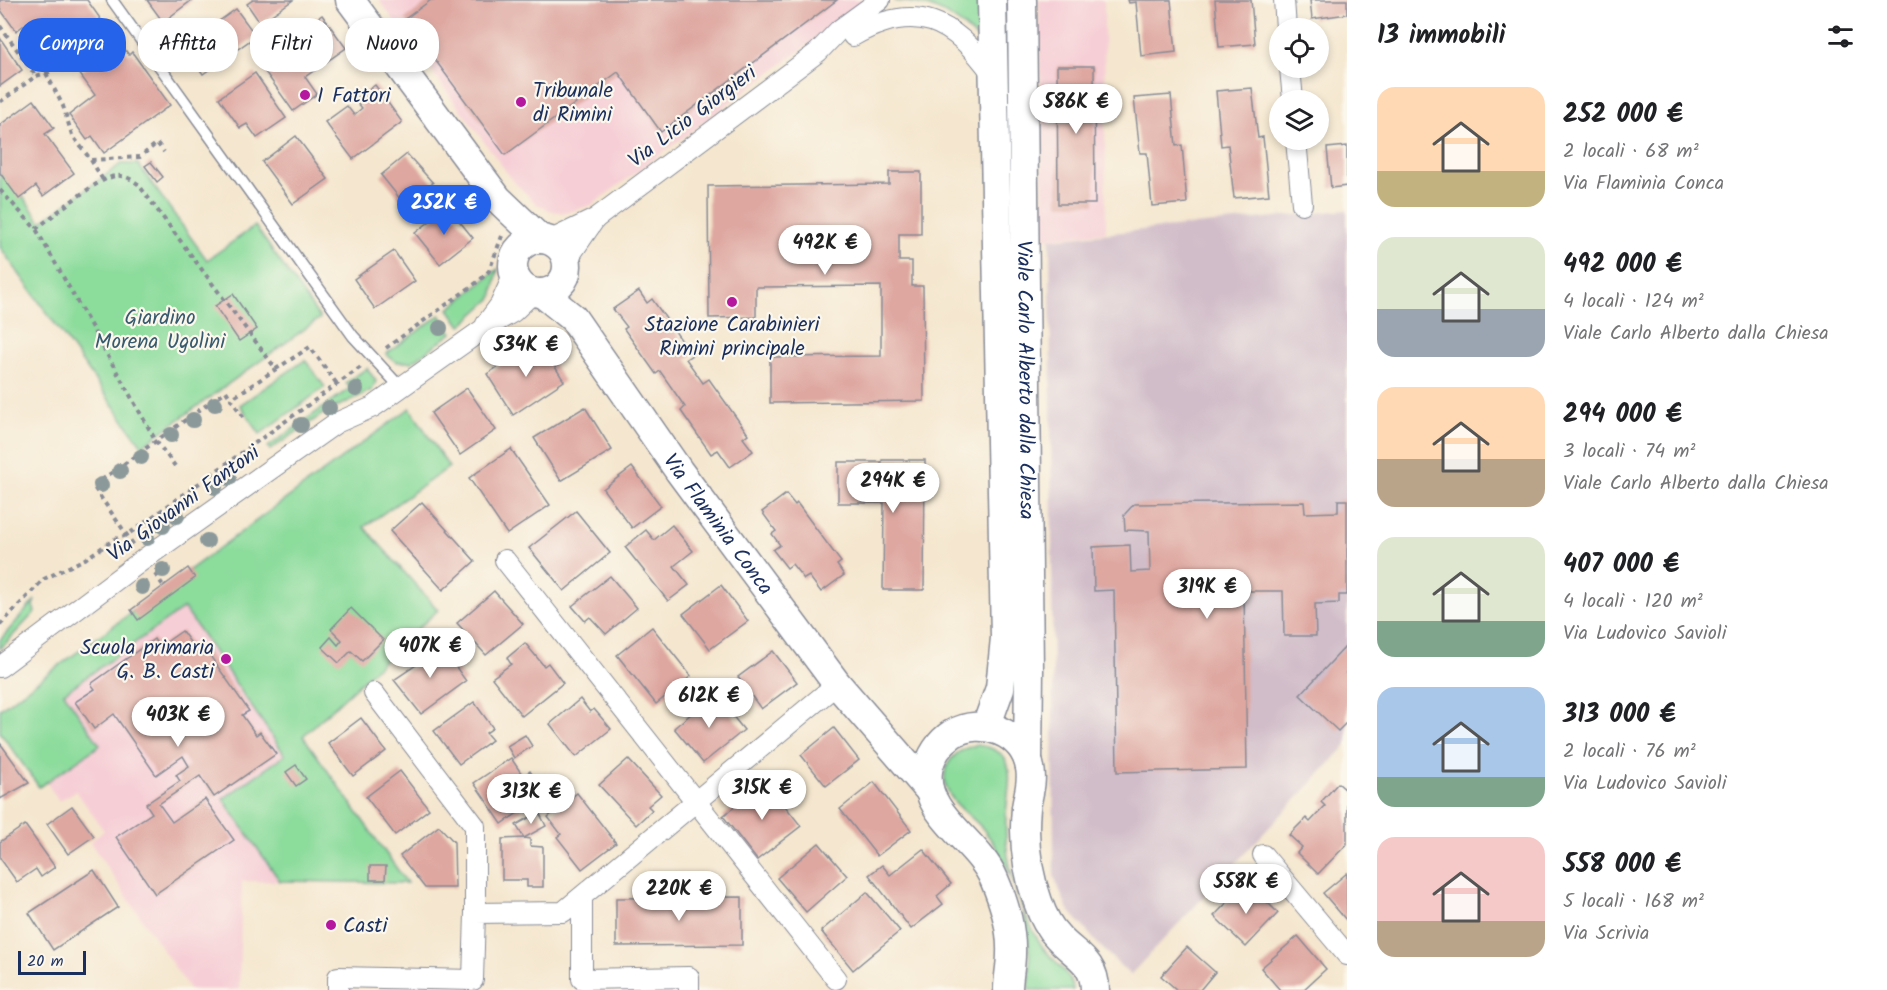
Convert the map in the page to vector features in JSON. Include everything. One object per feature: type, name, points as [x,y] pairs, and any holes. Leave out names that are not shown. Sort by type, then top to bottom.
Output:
[{"type":"main road","points":[[350,0],[497,213],[541,266]]},
{"type":"main road","name":"Viale Carlo Alberto dalla Chiesa","points":[[992,0],[993,75],[1015,531],[1031,780],[1026,806],[1026,856],[1036,895],[1052,929],[1079,953],[1099,983]]},
{"type":"main road","name":"Viale Carlo Alberto dalla Chiesa","points":[[986,727],[1000,688],[1004,668],[1015,531],[1022,0]]},
{"type":"main road","name":"Via Flaminia Conca","points":[[541,266],[573,318],[666,454],[837,684],[928,790],[937,808],[963,835],[994,878],[1011,936],[1008,990]]},
{"type":"main road","name":"Via Flaminia Conca","points":[[873,725],[902,738],[940,745]]},
{"type":"main road","points":[[928,790],[929,764],[940,745],[962,729],[986,727],[1010,736],[1028,759]]},
{"type":"street","name":"Via Licio Giorgieri","points":[[541,266],[595,219],[818,52],[838,30],[880,0]]},
{"type":"street","points":[[1284,0],[1285,18]]},
{"type":"street","name":"Via Licio Giorgieri","points":[[818,52],[849,39],[874,21],[905,13],[937,19],[971,44],[993,75]]},
{"type":"street","points":[[1297,150],[1302,204]]},
{"type":"street","name":"Via Giovanni Fantoni","points":[[482,330],[500,305],[541,266]]},
{"type":"street","name":"Via Giovanni Fantoni","points":[[0,667],[144,559],[336,423],[373,407],[482,330],[513,312],[541,266]]},
{"type":"street","points":[[506,561],[836,979]]},
{"type":"street","points":[[475,913],[563,912],[837,684]]},
{"type":"street","points":[[338,990],[338,977],[473,985],[475,825],[374,693]]},
{"type":"street","points":[[1263,855],[1347,955]]},
{"type":"street","points":[[582,897],[582,979],[689,977],[689,990]]},
{"type":"lane","points":[[112,0],[125,18]]},
{"type":"lane","points":[[126,19],[353,336],[402,388]]},
{"type":"path","points":[[0,26],[36,76]]},
{"type":"path","points":[[0,102],[36,76],[46,73],[63,106],[72,135],[103,180]]},
{"type":"path","points":[[91,160],[140,157],[157,143],[164,152]]},
{"type":"path","points":[[36,229],[103,180],[116,176],[128,177],[138,183],[276,369]]},
{"type":"path","points":[[0,190],[36,229],[156,441],[175,466]]},
{"type":"path","points":[[382,351],[489,271],[502,236],[497,213]]},
{"type":"path","points":[[231,399],[310,347],[337,384]]},
{"type":"path","points":[[0,625],[44,579],[85,559],[115,539],[128,535],[364,364]]},
{"type":"path","points":[[128,535],[93,486],[226,391],[243,417]]},
{"type":"shaded area","name":"Tribunale di Rimini","points":[[379,0],[868,0],[592,205],[565,213],[552,211],[537,204],[514,182],[432,72],[439,72],[439,18],[392,18]]},
{"type":"shaded area","points":[[1039,0],[1104,0],[1106,232],[1044,238]]},
{"type":"shaded area","points":[[1347,210],[1347,745],[1130,975],[1098,944],[1067,908],[1054,876],[1050,239]]},
{"type":"shaded area","name":"Scuola primaria G. B. Casti","points":[[410,408],[449,467],[364,527],[438,610],[303,736],[407,883],[242,881],[239,990],[190,990],[90,842],[104,831],[76,791],[59,801],[46,782],[39,787],[0,732],[0,709]]},
{"type":"green space","points":[[979,0],[981,42],[962,25],[942,12],[920,4],[894,1]]},
{"type":"green space","name":"Giardino Morena Ugolini","points":[[0,164],[41,222],[121,164],[138,164],[207,260],[255,226],[320,318],[142,446],[0,247]]},
{"type":"green space","points":[[498,269],[492,298],[461,326],[449,309]]},
{"type":"green space","points":[[440,315],[452,333],[412,362],[396,362],[386,354]]},
{"type":"green space","points":[[305,360],[325,387],[260,434],[240,405]]},
{"type":"green space","points":[[367,368],[376,381],[372,390],[326,412],[270,450],[268,447],[350,388],[346,383]]},
{"type":"green space","points":[[410,408],[449,467],[364,527],[438,610],[303,736],[407,883],[280,881],[223,799],[285,755],[184,608],[64,693],[100,745],[39,787],[0,732],[0,709]]},
{"type":"green space","points":[[35,600],[33,606],[35,612],[0,649],[0,640]]},
{"type":"green space","points":[[976,745],[991,748],[1001,754],[1009,770],[1006,834],[1014,884],[996,847],[983,829],[951,797],[945,783],[946,769],[957,753]]},
{"type":"green space","points":[[1021,904],[1037,937],[1065,972],[1073,990],[1029,990],[1029,948]]},
{"type":"building","points":[[0,0],[87,0],[100,18],[18,18],[16,31],[0,9]]},
{"type":"building","points":[[147,0],[192,0],[168,18],[160,18]]},
{"type":"building","points":[[253,0],[293,0],[267,18],[257,18],[247,4]]},
{"type":"building","name":"Tribunale di Rimini","points":[[431,0],[837,0],[661,132],[618,72],[505,155],[439,65],[439,18],[406,18]]},
{"type":"building","points":[[1128,0],[1171,0],[1176,52],[1141,56],[1136,2],[1129,3]]},
{"type":"building","points":[[1215,0],[1251,0],[1255,44],[1219,47]]},
{"type":"building","points":[[1310,0],[1347,0],[1347,14],[1312,18]]},
{"type":"building","points":[[236,9],[250,28],[250,40],[238,49],[238,18],[223,18]]},
{"type":"building","points":[[333,30],[345,47],[333,57]]},
{"type":"building","points":[[0,38],[18,64],[19,72],[0,86]]},
{"type":"building","points":[[126,51],[129,55],[132,52],[138,60],[138,72],[146,72],[170,105],[104,153],[92,136],[87,140],[69,115],[95,95],[79,73],[126,72]]},
{"type":"building","points":[[1057,66],[1094,66],[1095,204],[1058,204]]},
{"type":"building","points":[[265,72],[312,72],[305,77],[317,94],[293,111]]},
{"type":"building","points":[[255,73],[286,118],[257,138],[247,124],[240,128],[219,98]]},
{"type":"building","points":[[375,85],[402,122],[353,159],[325,122],[347,106],[354,115],[362,108],[355,100]]},
{"type":"building","points":[[1252,88],[1258,138],[1263,137],[1269,195],[1234,198],[1228,145],[1221,146],[1216,91]]},
{"type":"building","points":[[1171,95],[1176,146],[1182,145],[1187,203],[1152,206],[1147,153],[1140,153],[1134,98]]},
{"type":"building","points":[[34,100],[54,128],[45,134],[74,173],[43,196],[36,186],[19,199],[0,173],[0,125]]},
{"type":"building","points":[[296,136],[328,179],[293,204],[262,162]]},
{"type":"building","points":[[1347,146],[1347,186],[1331,188],[1327,150]]},
{"type":"building","points":[[407,154],[433,183],[405,205],[381,175]]},
{"type":"building","points":[[151,162],[163,177],[157,182],[145,166]]},
{"type":"building","name":"Stazione Carabinieri Rimini principale","points":[[889,172],[921,172],[921,234],[899,234],[899,261],[912,261],[912,286],[923,286],[924,401],[770,403],[770,357],[881,356],[881,286],[756,287],[756,317],[709,318],[708,186],[889,184]]},
{"type":"building","points":[[448,207],[473,238],[440,264],[415,233]]},
{"type":"building","points":[[394,251],[415,281],[375,309],[354,279]]},
{"type":"building","points":[[639,291],[647,303],[652,299],[692,355],[686,359],[703,383],[709,379],[748,434],[743,438],[753,451],[730,467],[718,450],[711,454],[681,411],[685,407],[660,371],[656,374],[624,329],[627,327],[613,309]]},
{"type":"building","points":[[233,294],[257,329],[239,341],[215,306]]},
{"type":"building","points":[[538,340],[564,381],[513,415],[487,374]]},
{"type":"building","points":[[467,388],[496,430],[460,455],[431,413]]},
{"type":"building","points":[[585,407],[612,450],[561,481],[534,438]]},
{"type":"building","points":[[511,449],[550,505],[507,534],[469,478]]},
{"type":"building","points":[[882,460],[925,460],[924,590],[883,590],[884,503],[838,503],[838,462],[882,462]]},
{"type":"building","points":[[632,467],[661,506],[632,528],[603,489]]},
{"type":"building","points":[[786,494],[795,505],[797,503],[841,562],[837,565],[844,575],[821,592],[809,576],[804,579],[792,564],[787,568],[773,550],[780,545],[772,534],[776,531],[762,512]]},
{"type":"building","points":[[1338,500],[1347,500],[1347,595],[1339,595],[1339,603],[1315,604],[1316,636],[1284,636],[1283,591],[1244,591],[1247,769],[1117,772],[1114,590],[1094,591],[1093,547],[1130,545],[1131,572],[1150,571],[1149,531],[1125,530],[1124,515],[1134,504],[1304,502],[1305,513],[1338,512]]},
{"type":"building","points":[[422,502],[475,561],[443,590],[390,531]]},
{"type":"building","points":[[576,511],[610,553],[564,591],[529,548]]},
{"type":"building","points":[[672,525],[693,551],[674,566],[689,585],[668,601],[625,547],[646,530],[654,540]]},
{"type":"building","points":[[188,568],[195,578],[138,620],[131,610]]},
{"type":"building","points":[[610,576],[637,608],[606,634],[590,617],[585,621],[572,606]]},
{"type":"building","points":[[721,585],[748,621],[710,649],[683,614]]},
{"type":"building","points":[[494,591],[523,624],[486,655],[457,623]]},
{"type":"building","points":[[351,608],[383,640],[362,661],[351,651],[339,663],[322,647],[331,637],[338,645],[342,640],[331,629]]},
{"type":"building","points":[[652,627],[691,676],[656,704],[617,655]]},
{"type":"building","points":[[182,631],[199,655],[206,650],[249,711],[242,715],[256,735],[260,732],[276,754],[214,797],[200,776],[159,804],[172,822],[205,799],[234,840],[155,894],[116,837],[152,813],[146,804],[180,781],[176,775],[189,766],[183,756],[156,775],[114,714],[94,729],[75,702],[95,689],[91,684],[154,639],[159,647]],"holes":[[[167,706],[178,722],[161,734],[150,718]]]},
{"type":"building","points":[[438,642],[466,681],[421,714],[394,680],[416,665],[413,660]]},
{"type":"building","points":[[525,643],[544,666],[548,663],[563,683],[522,716],[492,678],[511,664],[507,658]]},
{"type":"building","points":[[1347,645],[1347,722],[1338,731],[1300,695]]},
{"type":"building","points":[[773,651],[797,682],[761,709],[738,677]]},
{"type":"building","points":[[715,694],[744,730],[703,763],[674,728]]},
{"type":"building","points":[[580,699],[590,712],[594,709],[611,729],[576,757],[550,724]]},
{"type":"building","points":[[474,702],[493,728],[486,733],[492,740],[459,764],[434,731]]},
{"type":"building","points":[[361,718],[386,751],[353,776],[328,743]]},
{"type":"building","points":[[834,728],[859,760],[826,786],[801,755]]},
{"type":"building","points":[[525,735],[532,746],[514,758],[507,746]]},
{"type":"building","points":[[0,743],[29,783],[0,799]]},
{"type":"building","points":[[511,758],[523,776],[530,771],[542,790],[520,805],[523,809],[502,824],[474,783]]},
{"type":"building","points":[[628,759],[661,795],[648,806],[652,810],[636,825],[599,785]]},
{"type":"building","points":[[296,765],[306,779],[296,786],[286,772]]},
{"type":"building","points":[[400,771],[429,809],[395,835],[366,797]]},
{"type":"building","points":[[766,782],[801,826],[757,860],[723,816]]},
{"type":"building","points":[[874,782],[911,830],[877,856],[840,809]]},
{"type":"building","points":[[1338,783],[1347,791],[1347,844],[1318,874],[1297,853],[1302,847],[1289,835],[1306,818],[1310,822],[1325,806],[1321,802]]},
{"type":"building","points":[[577,793],[616,843],[582,869],[557,837],[561,834],[548,817]]},
{"type":"building","points":[[72,806],[94,836],[68,854],[47,824]]},
{"type":"building","points":[[539,812],[546,826],[524,838],[516,825]]},
{"type":"building","points":[[25,825],[55,867],[41,877],[36,869],[17,882],[0,858],[0,842]]},
{"type":"building","points":[[439,826],[454,842],[455,888],[425,888],[400,856]]},
{"type":"building","points":[[502,839],[530,839],[530,846],[543,847],[543,887],[527,887],[527,880],[502,880]]},
{"type":"building","points":[[819,843],[847,876],[806,912],[777,878]]},
{"type":"building","points":[[923,849],[951,884],[937,896],[943,904],[911,929],[869,875],[882,865],[890,875]]},
{"type":"building","points":[[370,866],[386,866],[385,880],[370,880]]},
{"type":"building","points":[[94,870],[118,907],[53,950],[29,913]]},
{"type":"building","points":[[1347,873],[1347,921],[1323,893]]},
{"type":"building","points":[[1247,882],[1278,913],[1246,947],[1214,916]]},
{"type":"building","points":[[867,892],[900,931],[853,970],[821,931]]},
{"type":"building","points":[[742,897],[742,945],[616,946],[616,898]]},
{"type":"building","points":[[1298,936],[1326,969],[1303,990],[1280,990],[1261,968]]},
{"type":"building","points":[[1187,947],[1215,972],[1200,990],[1177,990],[1161,976]]},
{"type":"place","name":"I Fattori","points":[[305,95]]},
{"type":"place","name":"Tribunale di Rimini","points":[[521,102]]},
{"type":"place","name":"Stazione Carabinieri Rimini principale","points":[[732,302]]},
{"type":"place","name":"Scuola primaria G. B. Casti","points":[[226,659]]},
{"type":"place","name":"Casti","points":[[331,925]]}]
